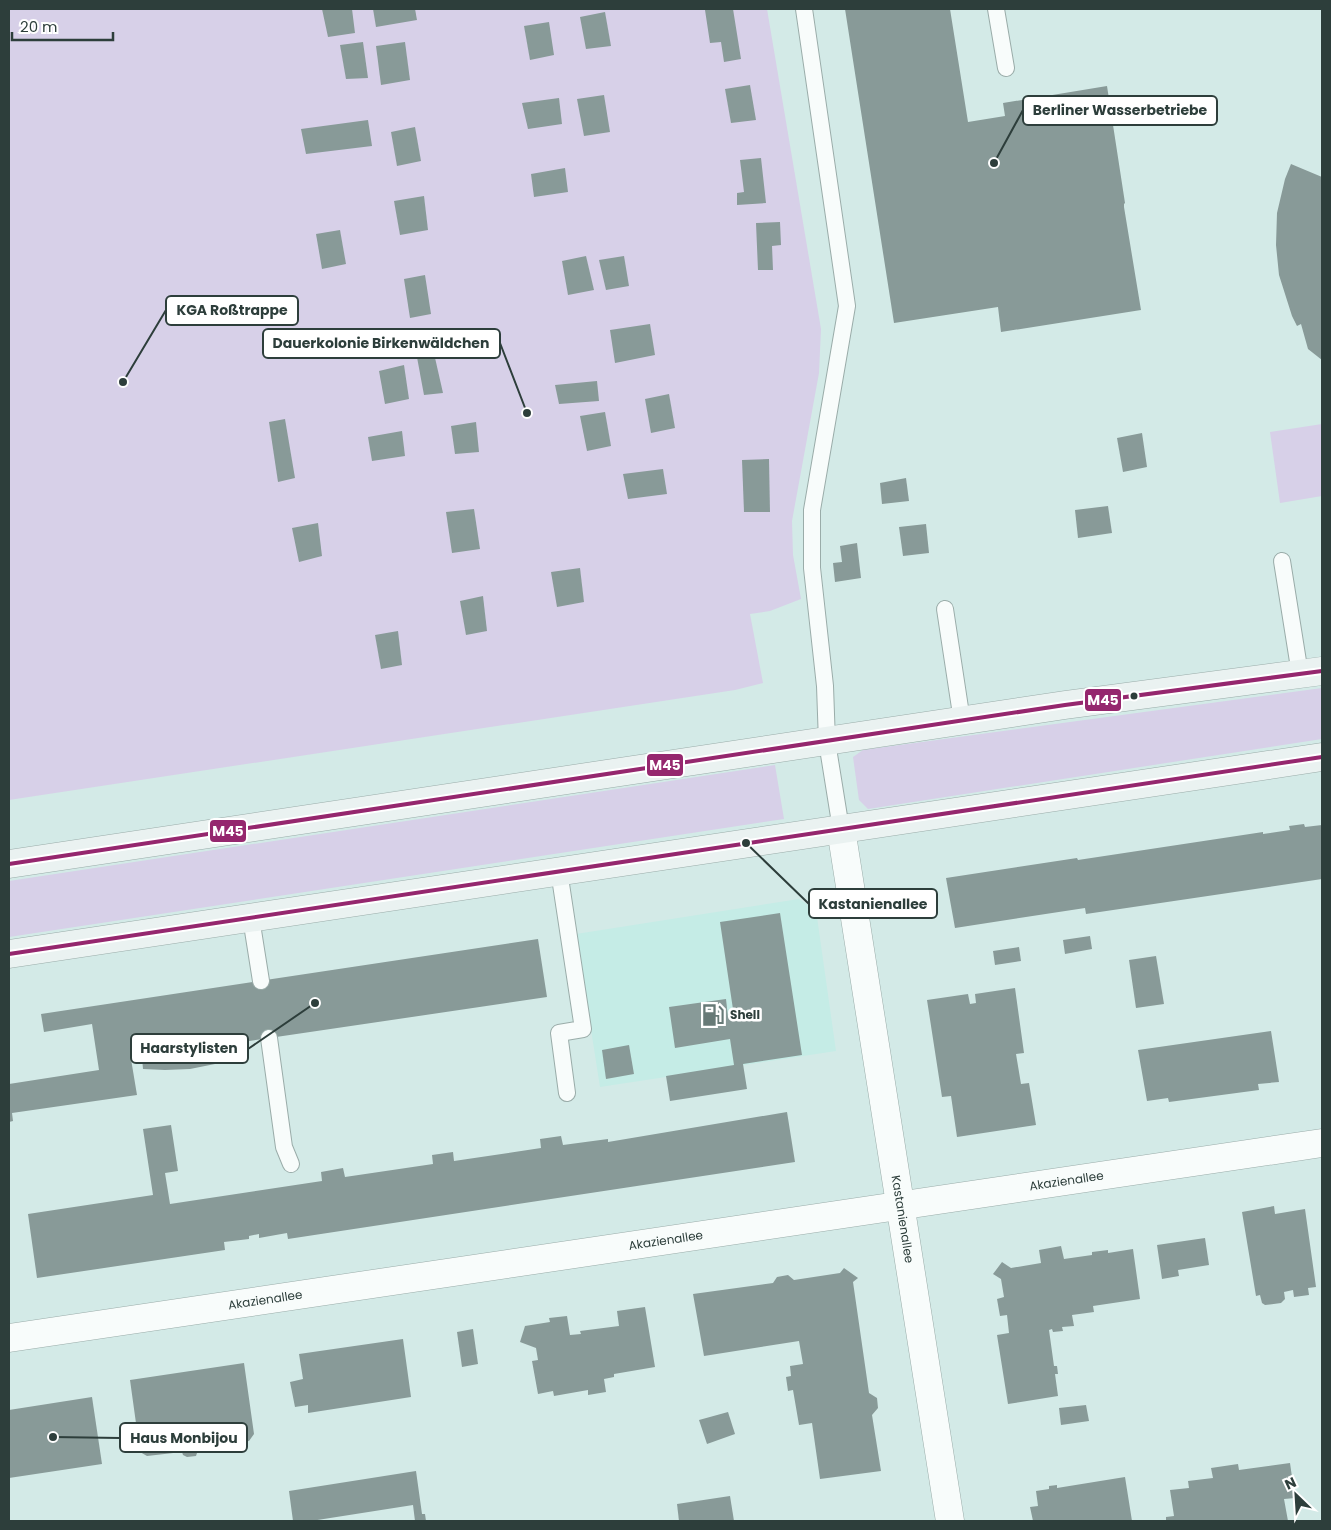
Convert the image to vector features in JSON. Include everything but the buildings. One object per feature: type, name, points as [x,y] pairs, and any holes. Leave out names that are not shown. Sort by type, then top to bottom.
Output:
[{"type":"main road","points":[[9,864],[1065,705],[1311,673]]},
{"type":"main road","points":[[9,954],[1322,757]]},
{"type":"street","name":"Kastanienallee","points":[[841,829],[950,1521]]},
{"type":"street","name":"Akazienallee","points":[[9,1338],[1322,1143]]},
{"type":"lane","points":[[804,9],[847,306],[812,510],[812,568],[825,686],[827,742],[841,829]]},
{"type":"lane","points":[[996,9],[1006,68]]},
{"type":"lane","points":[[1282,561],[1311,673]]},
{"type":"lane","points":[[945,608],[962,721]]},
{"type":"lane","points":[[559,871],[583,1029],[559,1033],[567,1093]]},
{"type":"lane","points":[[252,918],[261,981]]},
{"type":"lane","points":[[269,1038],[284,1147],[291,1164]]},
{"type":"shaded area","points":[[9,9],[767,9],[821,329],[819,373],[792,521],[793,555],[801,599],[770,611],[750,614],[763,683],[735,690],[9,800]]},
{"type":"shaded area","points":[[1322,424],[1322,496],[1280,503],[1270,432]]},
{"type":"shaded area","points":[[1322,688],[1322,739],[868,809],[859,800],[853,757],[863,750]]},
{"type":"shaded area","points":[[775,765],[784,819],[9,937],[9,881]]},
{"type":"shaded area","points":[[799,899],[816,910],[836,1051],[600,1087],[576,934]]},
{"type":"transit line","name":"M45","points":[[9,864],[1065,705],[1322,671]]},
{"type":"transit line","name":"M45","points":[[9,954],[1322,757]]},
{"type":"place","name":"Berliner Wasserbetriebe","points":[[994,163]]},
{"type":"place","name":"KGA Roßtrappe","points":[[123,382]]},
{"type":"place","name":"Dauerkolonie Birkenwäldchen","points":[[527,413]]},
{"type":"place","name":"Kastanienallee","points":[[746,843]]},
{"type":"place","name":"Haarstylisten","points":[[315,1003]]},
{"type":"place","name":"Shell","points":[[713,1015]]},
{"type":"place","name":"Haus Monbijou","points":[[53,1437]]}]
